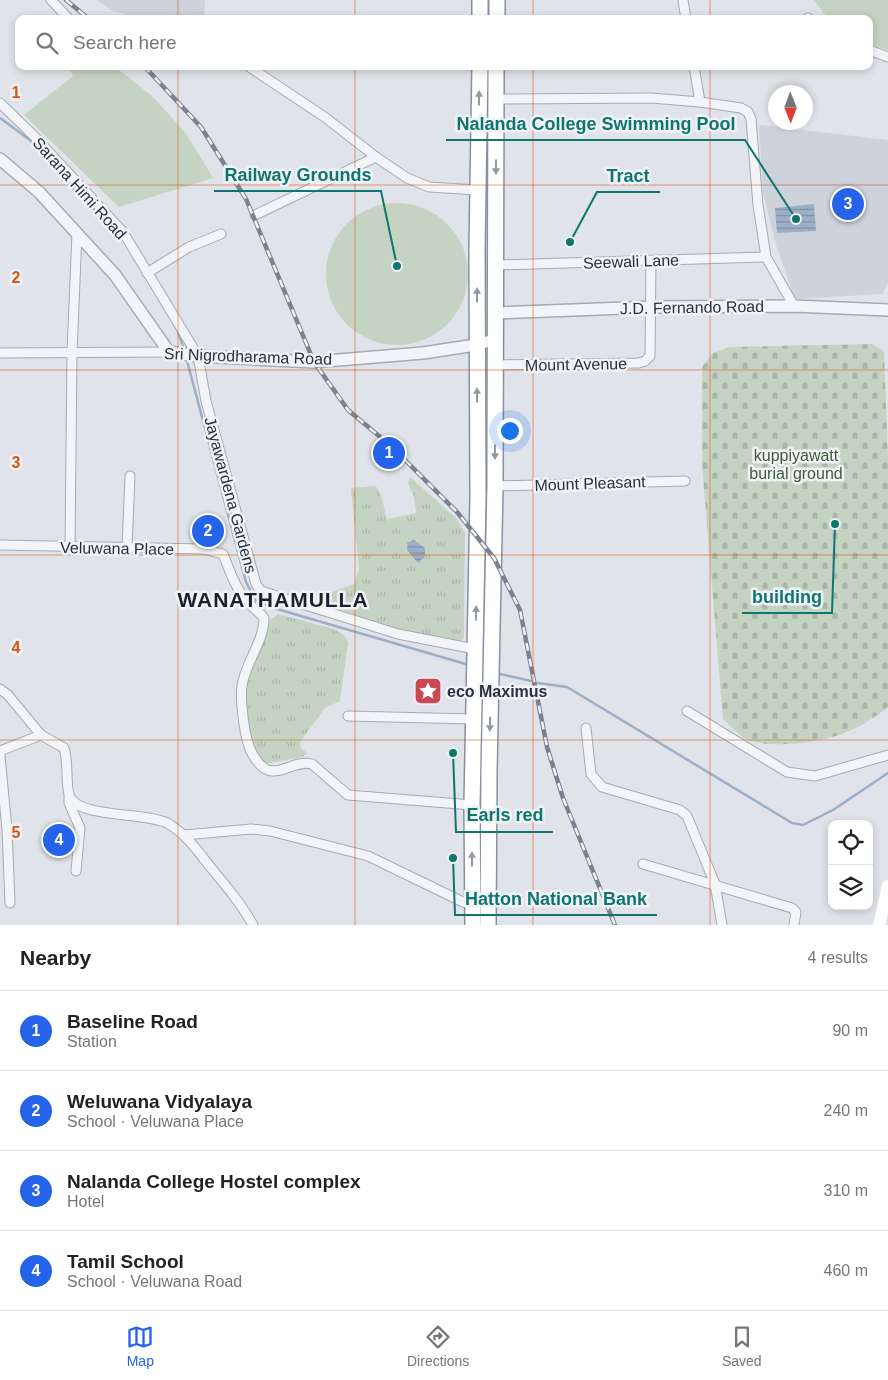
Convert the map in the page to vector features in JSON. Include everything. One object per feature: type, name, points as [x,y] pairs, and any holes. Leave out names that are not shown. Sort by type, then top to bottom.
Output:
[{"type":"highway","points":[[480,0],[480,15]]},
{"type":"highway","points":[[497,0],[497,15]]},
{"type":"highway","points":[[473,925],[472,805],[478,497],[477,190],[480,70]]},
{"type":"highway","points":[[488,925],[495,486],[496,70]]},
{"type":"main road","points":[[883,921],[888,886]]},
{"type":"street","points":[[51,0],[65,15]]},
{"type":"street","points":[[683,0],[685,15]]},
{"type":"street","points":[[873,51],[888,57]]},
{"type":"street","points":[[254,70],[326,118],[376,157],[407,178],[428,187],[477,190]]},
{"type":"street","points":[[695,70],[700,102]]},
{"type":"street","points":[[496,99],[651,98],[700,102],[741,108],[748,112],[751,119],[758,205],[766,257],[794,306]]},
{"type":"street","name":"Sarana Himi Road","points":[[0,103],[34,136],[123,232],[195,355]]},
{"type":"street","points":[[256,215],[376,157]]},
{"type":"street","points":[[0,160],[39,192],[115,275],[172,353]]},
{"type":"street","points":[[70,547],[72,353],[77,233]]},
{"type":"street","points":[[147,273],[189,247],[221,234]]},
{"type":"street","name":"Seewali Lane","points":[[496,265],[766,257]]},
{"type":"street","name":"Mount Avenue","points":[[494,365],[645,361],[650,356],[651,260]]},
{"type":"street","name":"J.D. Fernando Road","points":[[495,313],[651,306],[794,306],[888,310]]},
{"type":"street","name":"Sri Nigrodharama Road","points":[[0,353],[172,353],[314,362],[423,353],[495,340]]},
{"type":"street","name":"Jayawardena Gardens","points":[[195,355],[256,584],[261,591],[398,634],[475,661]]},
{"type":"street","points":[[128,548],[130,476]]},
{"type":"street","name":"Mount Pleasant","points":[[495,486],[685,480]]},
{"type":"street","name":"Veluwana Place","points":[[0,545],[203,549],[223,554],[237,588],[245,601],[260,612],[264,618],[262,631],[242,685],[248,744],[259,763],[266,770],[274,772],[296,763],[306,762],[312,764],[348,795],[472,805]]},
{"type":"street","points":[[0,690],[8,695],[42,735],[64,748],[67,755],[69,803],[80,828],[76,871]]},
{"type":"street","points":[[688,711],[788,772],[815,776],[888,755]]},
{"type":"street","points":[[348,716],[473,719]]},
{"type":"street","points":[[586,728],[592,774],[602,787],[680,810],[687,816],[715,884],[722,925]]},
{"type":"street","points":[[0,752],[42,735]]},
{"type":"street","points":[[0,756],[7,829],[10,903]]},
{"type":"street","points":[[69,796],[78,806],[91,810],[155,819],[166,823],[185,835],[244,909],[253,925]]},
{"type":"street","points":[[185,835],[251,829],[270,831],[368,856],[463,902],[473,904]]},
{"type":"street","points":[[643,864],[792,908],[796,912],[794,925]]},
{"type":"shaded area","points":[[97,0],[205,0],[204,15],[126,15],[111,10]]},
{"type":"shaded area","points":[[759,125],[768,126],[768,130],[802,130],[888,140],[888,282],[883,294],[795,299],[776,245],[763,193]]},
{"type":"green space","points":[[814,0],[888,0],[888,50],[873,45],[873,15],[826,15]]},
{"type":"green space","points":[[70,70],[119,70],[152,96],[185,132],[213,178],[119,207],[24,115],[73,76]]},
{"type":"green space","points":[[397,203],[411,204],[424,208],[447,224],[463,247],[467,260],[467,288],[463,301],[447,324],[424,340],[411,344],[397,345],[383,344],[370,340],[347,324],[331,301],[327,288],[326,274],[327,260],[331,247],[347,224],[370,208],[383,204]]},
{"type":"green space","name":"kuppiyawatt burial ground","points":[[872,344],[884,351],[888,461],[888,707],[849,731],[826,738],[783,744],[769,744],[746,739],[723,719],[702,464],[702,367],[713,353],[730,347]]},
{"type":"green space","points":[[410,477],[456,518],[465,533],[464,638],[459,642],[446,641],[380,624],[317,601],[318,595],[354,584],[359,569],[351,488],[376,486],[381,495],[387,519],[416,513],[414,497],[408,483]]},
{"type":"green space","points":[[278,614],[334,629],[345,636],[348,642],[340,701],[325,708],[300,742],[301,748],[307,753],[303,757],[265,764],[249,740],[245,683],[270,620]]},
{"type":"water","points":[[814,204],[816,231],[777,233],[775,208]]},
{"type":"water","points":[[414,540],[425,548],[425,556],[418,563],[407,550],[408,542]]},
{"type":"waterway","points":[[0,118],[30,140],[62,178],[119,234]]},
{"type":"waterway","points":[[177,329],[185,352]]},
{"type":"waterway","points":[[186,357],[246,582],[255,600],[277,609],[469,665]]},
{"type":"waterway","points":[[496,673],[531,681]]},
{"type":"waterway","points":[[538,683],[567,687],[792,823],[803,825],[833,810],[888,773]]},
{"type":"railway","points":[[66,0],[84,15]]},
{"type":"railway","points":[[148,70],[201,127],[246,199],[314,362],[348,410],[391,446],[457,512],[494,558],[520,610],[547,747],[563,798],[615,925]]},
{"type":"place","name":"Nalanda College Hostel complex","points":[[848,204]]},
{"type":"place","name":"Nalanda College Swimming Pool","points":[[796,219]]},
{"type":"place","name":"Tract","points":[[570,242]]},
{"type":"place","name":"Railway Grounds","points":[[397,266]]},
{"type":"place","name":"Baseline Road","points":[[389,453]]},
{"type":"place","name":"building","points":[[835,524]]},
{"type":"place","name":"Weluwana Vidyalaya","points":[[208,531]]},
{"type":"place","name":"eco Maximus","points":[[428,691]]},
{"type":"place","name":"Earls red","points":[[453,753]]},
{"type":"place","name":"Tamil School","points":[[59,840]]},
{"type":"place","name":"Hatton National Bank","points":[[453,858]]},
{"type":"district","name":"WANATHAMULLA","points":[[273,600]]}]
